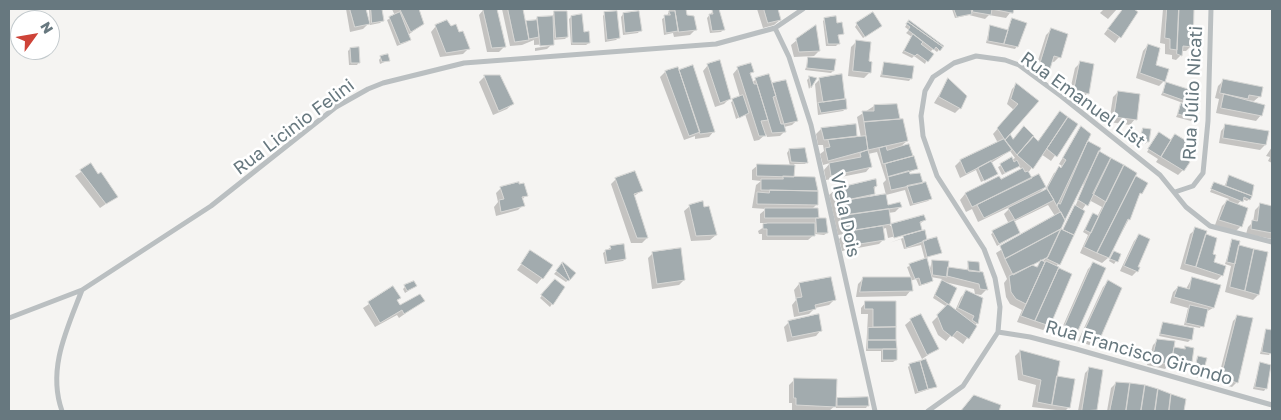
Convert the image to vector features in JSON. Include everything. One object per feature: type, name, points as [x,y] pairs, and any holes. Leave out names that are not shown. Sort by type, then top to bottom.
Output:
[{"type":"street","name":"Rua Licinio Felini","points":[[9,318],[82,290],[211,206],[336,107],[383,83],[464,63],[716,44],[775,28],[803,9]]},
{"type":"street","name":"Rua Júlio Nicati","points":[[1175,192],[1193,186],[1203,173],[1208,121],[1211,9]]},
{"type":"street","name":"Viela Dois","points":[[775,28],[789,57],[811,125],[875,411]]},
{"type":"street","name":"Rua Emanuel List","points":[[928,411],[963,386],[998,332],[1000,308],[993,271],[984,249],[937,176],[923,136],[921,116],[925,91],[933,77],[942,69],[965,58],[976,56],[1005,60],[1019,66],[1062,96],[1160,175],[1186,207],[1210,226],[1272,242]]},
{"type":"street","points":[[62,411],[56,381],[57,363],[82,290]]},
{"type":"street","name":"Rua Francisco Girondo","points":[[998,332],[1048,342],[1272,405]]},
{"type":"building","points":[[350,9],[366,9],[370,24],[355,27]]},
{"type":"building","points":[[371,9],[382,9],[384,21],[372,23]]},
{"type":"building","points":[[400,9],[419,9],[424,24],[411,32]]},
{"type":"building","points":[[483,9],[497,9],[506,47],[492,48]]},
{"type":"building","points":[[508,9],[523,9],[529,40],[515,42]]},
{"type":"building","points":[[675,9],[686,9],[687,15],[694,16],[697,30],[679,32]]},
{"type":"building","points":[[719,9],[725,30],[712,31],[709,14],[713,14],[712,10]]},
{"type":"building","points":[[764,9],[778,9],[781,20],[768,23]]},
{"type":"building","points":[[954,9],[971,9],[972,14],[957,17]]},
{"type":"building","points":[[973,9],[992,9],[991,15],[973,12]]},
{"type":"building","points":[[992,9],[1014,9],[1013,13]]},
{"type":"building","points":[[1123,9],[1134,9],[1138,12],[1121,38],[1108,29]]},
{"type":"building","points":[[1167,9],[1179,9],[1177,50],[1170,49],[1170,39],[1165,38]]},
{"type":"building","points":[[1179,9],[1194,9],[1193,47],[1183,46],[1182,56],[1177,54]]},
{"type":"building","points":[[554,11],[567,11],[568,37],[556,38]]},
{"type":"building","points":[[617,11],[620,38],[607,40],[604,12]]},
{"type":"building","points":[[639,11],[642,31],[625,33],[623,13]]},
{"type":"building","points":[[669,11],[675,11],[678,31],[666,33],[664,15],[670,15]]},
{"type":"building","points":[[400,12],[411,40],[400,44],[389,17]]},
{"type":"building","points":[[873,12],[882,26],[865,37],[856,23]]},
{"type":"building","points":[[582,14],[584,32],[589,31],[590,43],[572,43],[571,16]]},
{"type":"building","points":[[553,16],[554,45],[540,46],[537,17]]},
{"type":"building","points":[[836,16],[837,23],[842,22],[844,34],[838,35],[840,44],[828,44],[824,18]]},
{"type":"building","points":[[1012,18],[1027,23],[1018,47],[1004,44]]},
{"type":"building","points":[[447,20],[451,26],[456,24],[459,32],[463,31],[470,49],[446,53],[435,25]]},
{"type":"building","points":[[537,20],[539,37],[529,39],[526,21]]},
{"type":"building","points":[[909,20],[944,46],[908,22]]},
{"type":"building","points":[[908,22],[943,47],[940,51],[936,47],[934,50],[908,30],[910,27],[906,24]]},
{"type":"building","points":[[816,25],[820,51],[799,52],[796,39]]},
{"type":"building","points":[[990,25],[1008,30],[1004,44],[988,41]]},
{"type":"building","points":[[1051,28],[1068,34],[1061,58],[1054,56],[1049,72],[1040,64]]},
{"type":"building","points":[[913,34],[923,42],[921,44],[934,54],[928,62],[917,54],[915,56],[904,51]]},
{"type":"building","points":[[856,40],[871,42],[869,61],[872,62],[871,73],[853,71]]},
{"type":"building","points":[[1148,44],[1160,48],[1156,65],[1169,69],[1165,82],[1140,73]]},
{"type":"building","points":[[359,47],[360,63],[351,63],[350,48]]},
{"type":"building","points":[[388,54],[390,61],[382,62],[380,56]]},
{"type":"building","points":[[808,57],[836,59],[834,71],[807,68]]},
{"type":"building","points":[[720,60],[731,99],[720,103],[707,64]]},
{"type":"building","points":[[1080,61],[1094,64],[1089,94],[1074,90]]},
{"type":"building","points":[[884,62],[914,66],[912,79],[882,75]]},
{"type":"building","points":[[751,63],[754,72],[750,73],[754,84],[757,84],[768,120],[761,121],[766,136],[759,136],[737,67]]},
{"type":"building","points":[[693,65],[715,132],[700,134],[679,70]]},
{"type":"building","points":[[678,67],[700,132],[689,136],[665,71]]},
{"type":"building","points":[[769,74],[776,96],[773,97],[781,124],[784,124],[786,132],[772,133],[755,78]]},
{"type":"building","points":[[842,74],[845,99],[823,102],[819,78]]},
{"type":"building","points":[[484,75],[500,75],[514,104],[499,111]]},
{"type":"building","points":[[809,76],[817,78],[811,88],[811,87]]},
{"type":"building","points":[[948,78],[967,96],[961,109],[939,97]]},
{"type":"building","points":[[1223,79],[1263,87],[1261,97],[1249,95],[1248,99],[1220,93]]},
{"type":"building","points":[[786,80],[798,121],[784,124],[772,83]]},
{"type":"building","points":[[1166,82],[1194,91],[1194,104],[1163,93]]},
{"type":"building","points":[[1016,83],[1039,101],[1005,140],[997,128],[1018,104],[1011,99]]},
{"type":"building","points":[[1118,91],[1140,94],[1137,120],[1114,117]]},
{"type":"building","points":[[1224,94],[1265,105],[1262,116],[1221,108]]},
{"type":"building","points":[[743,95],[749,113],[739,118],[732,99]]},
{"type":"building","points":[[846,99],[847,109],[821,113],[818,103]]},
{"type":"building","points":[[1181,103],[1194,107],[1195,119],[1178,114]]},
{"type":"building","points":[[897,104],[900,119],[864,122],[862,111],[874,111],[874,105]]},
{"type":"building","points":[[1060,111],[1068,117],[1033,169],[1017,155],[1033,136],[1038,141]]},
{"type":"building","points":[[1068,117],[1078,124],[1057,157],[1047,149]]},
{"type":"building","points":[[903,119],[908,141],[868,150],[864,122]]},
{"type":"building","points":[[856,124],[857,136],[824,140],[821,128]]},
{"type":"building","points":[[1225,124],[1269,131],[1266,145],[1223,138]]},
{"type":"building","points":[[1024,126],[1034,136],[1017,155],[1005,140],[1010,134],[1013,139]]},
{"type":"building","points":[[1081,126],[1091,134],[1057,206],[1047,188],[1059,166],[1061,168],[1066,160],[1063,158]]},
{"type":"building","points":[[1143,128],[1151,129],[1149,142],[1140,141]]},
{"type":"building","points":[[1159,132],[1171,140],[1161,157],[1148,149]]},
{"type":"building","points":[[1175,134],[1193,145],[1185,158],[1190,162],[1184,171],[1161,157]]},
{"type":"building","points":[[866,136],[868,150],[828,161],[825,148],[830,147],[828,140]]},
{"type":"building","points":[[1004,139],[1012,150],[966,174],[960,160]]},
{"type":"building","points":[[1088,141],[1101,148],[1065,220],[1057,206],[1058,203],[1060,204]]},
{"type":"building","points":[[909,144],[913,156],[883,164],[879,148],[886,146],[887,150]]},
{"type":"building","points":[[805,148],[808,163],[791,162],[789,149]]},
{"type":"building","points":[[868,150],[872,167],[831,176],[829,163],[861,157],[860,153]]},
{"type":"building","points":[[1099,151],[1111,158],[1088,206],[1078,200]]},
{"type":"building","points":[[914,156],[918,169],[888,177],[885,164]]},
{"type":"building","points":[[1012,157],[1014,162],[1017,160],[1020,166],[1005,173],[1000,164]]},
{"type":"building","points":[[1111,158],[1124,165],[1106,202],[1093,194]]},
{"type":"building","points":[[991,161],[998,174],[984,181],[978,168]]},
{"type":"building","points":[[91,163],[98,174],[101,172],[118,197],[106,204],[80,170]]},
{"type":"building","points":[[757,164],[795,165],[794,177],[757,176]]},
{"type":"building","points":[[1124,165],[1137,173],[1097,253],[1084,247]]},
{"type":"building","points":[[1023,168],[1025,172],[1028,171],[1032,178],[972,207],[965,193],[999,176],[1001,179]]},
{"type":"building","points":[[635,171],[643,191],[634,194],[648,238],[637,238],[615,178]]},
{"type":"building","points":[[909,171],[910,174],[920,173],[923,183],[891,190],[888,177]]},
{"type":"building","points":[[1039,174],[1046,187],[984,218],[977,205]]},
{"type":"building","points":[[1229,175],[1254,185],[1252,196],[1226,186]]},
{"type":"building","points":[[783,176],[815,177],[818,191],[761,190],[761,179],[783,179]]},
{"type":"building","points":[[1136,176],[1148,183],[1142,194],[1140,193],[1130,220],[1128,219],[1109,258],[1097,253]]},
{"type":"building","points":[[876,179],[875,194],[837,202],[834,189]]},
{"type":"building","points":[[519,182],[519,184],[524,183],[528,196],[522,197],[525,206],[501,212],[499,200],[504,199],[500,187]]},
{"type":"building","points":[[926,182],[932,199],[913,204],[907,186]]},
{"type":"building","points":[[1214,182],[1252,196],[1250,200],[1244,197],[1243,202],[1211,189]]},
{"type":"building","points":[[1047,189],[1054,200],[1015,220],[1008,208]]},
{"type":"building","points":[[770,190],[818,191],[818,205],[757,204],[757,192],[769,193]]},
{"type":"building","points":[[886,194],[888,205],[900,202],[902,207],[840,216],[837,202]]},
{"type":"building","points":[[1227,200],[1248,208],[1242,227],[1219,220]]},
{"type":"building","points":[[703,201],[704,207],[709,206],[717,235],[696,236],[689,205]]},
{"type":"building","points":[[1260,203],[1272,206],[1272,233],[1251,229],[1252,220],[1257,221]]},
{"type":"building","points":[[1075,205],[1085,211],[1074,235],[1063,230]]},
{"type":"building","points":[[765,208],[818,208],[819,218],[765,218]]},
{"type":"building","points":[[889,209],[891,224],[856,230],[855,228],[843,230],[840,216]]},
{"type":"building","points":[[1061,212],[1065,220],[1061,229],[1005,259],[1000,246]]},
{"type":"building","points":[[1093,213],[1099,216],[1091,233],[1085,230]]},
{"type":"building","points":[[924,215],[926,220],[920,222],[922,230],[894,238],[891,224]]},
{"type":"building","points":[[816,218],[826,218],[828,233],[817,233]]},
{"type":"building","points":[[1014,220],[1020,233],[999,244],[992,231]]},
{"type":"building","points":[[815,223],[815,236],[767,236],[767,229],[763,229],[763,224]]},
{"type":"building","points":[[883,226],[885,240],[847,246],[844,232]]},
{"type":"building","points":[[1195,227],[1207,231],[1196,267],[1185,264]]},
{"type":"building","points":[[1061,229],[1048,257],[1013,275],[1005,259]]},
{"type":"building","points":[[1061,229],[1074,235],[1060,265],[1047,259]]},
{"type":"building","points":[[925,230],[927,240],[906,248],[903,236]]},
{"type":"building","points":[[1139,234],[1150,239],[1138,267],[1140,267],[1138,272],[1124,266]]},
{"type":"building","points":[[1206,234],[1217,238],[1213,254],[1216,255],[1214,262],[1226,266],[1223,276],[1196,267]]},
{"type":"building","points":[[937,237],[942,253],[927,257],[923,241]]},
{"type":"building","points":[[1232,239],[1240,241],[1235,264],[1227,262]]},
{"type":"building","points":[[624,244],[626,259],[607,262],[605,250],[611,249],[610,246]]},
{"type":"building","points":[[1239,245],[1254,249],[1245,291],[1230,287]]},
{"type":"building","points":[[681,248],[685,280],[657,284],[652,252]]},
{"type":"building","points":[[1254,249],[1268,252],[1259,295],[1245,291]]},
{"type":"building","points":[[530,250],[553,265],[543,279],[521,264]]},
{"type":"building","points":[[1114,251],[1121,254],[1118,262],[1110,259]]},
{"type":"building","points":[[927,258],[933,281],[921,285],[919,278],[915,279],[909,264]]},
{"type":"building","points":[[932,260],[949,261],[947,277],[933,275]]},
{"type":"building","points":[[1041,260],[1045,262],[1026,304],[1016,299],[1011,292],[1009,276],[1032,265],[1037,267]]},
{"type":"building","points":[[968,261],[979,262],[980,272],[969,271]]},
{"type":"building","points":[[1046,261],[1059,267],[1035,321],[1021,316]]},
{"type":"building","points":[[1093,262],[1106,268],[1076,335],[1063,330]]},
{"type":"building","points":[[562,263],[576,273],[570,280]]},
{"type":"building","points":[[562,263],[570,280],[568,281],[556,271]]},
{"type":"building","points":[[948,267],[983,272],[988,290],[980,289],[979,284],[947,276]]},
{"type":"building","points":[[1059,268],[1072,274],[1050,326],[1035,321]]},
{"type":"building","points":[[831,277],[836,300],[815,305],[816,309],[799,313],[796,298],[802,297],[799,283]]},
{"type":"building","points":[[863,277],[911,277],[913,291],[860,292]]},
{"type":"building","points":[[1192,277],[1221,285],[1214,308],[1174,297],[1178,286],[1189,289]]},
{"type":"building","points":[[555,279],[565,287],[553,305],[541,295]]},
{"type":"building","points":[[942,280],[957,288],[949,305],[935,295]]},
{"type":"building","points":[[1108,280],[1122,288],[1099,341],[1082,336]]},
{"type":"building","points":[[414,281],[417,286],[407,291],[404,285]]},
{"type":"building","points":[[393,286],[401,298],[397,300],[400,305],[420,294],[425,301],[404,314],[402,310],[380,323],[368,302]]},
{"type":"building","points":[[966,290],[983,298],[978,324],[972,320],[974,316],[958,308]]},
{"type":"building","points":[[865,301],[896,301],[896,327],[873,327],[873,309],[865,309]]},
{"type":"building","points":[[948,304],[977,326],[969,339],[957,331],[952,337],[943,330],[937,315]]},
{"type":"building","points":[[1190,305],[1208,309],[1204,327],[1186,323]]},
{"type":"building","points":[[819,314],[822,331],[792,337],[788,321]]},
{"type":"building","points":[[921,314],[939,349],[927,355],[910,319]]},
{"type":"building","points":[[1237,315],[1253,318],[1238,383],[1221,378]]},
{"type":"building","points":[[1163,322],[1194,328],[1192,340],[1160,334]]},
{"type":"building","points":[[896,327],[896,340],[868,340],[868,328]]},
{"type":"building","points":[[1266,329],[1272,330],[1272,354],[1262,352]]},
{"type":"building","points":[[1157,339],[1175,341],[1171,365],[1152,360]]},
{"type":"building","points":[[868,340],[896,340],[897,349],[868,349]]},
{"type":"building","points":[[1185,346],[1194,348],[1192,362],[1184,361],[1183,366],[1171,365],[1174,347],[1185,349]]},
{"type":"building","points":[[883,349],[897,349],[897,360],[883,360]]},
{"type":"building","points":[[1020,350],[1060,361],[1052,405],[1037,402],[1041,380],[1023,375]]},
{"type":"building","points":[[1198,356],[1207,358],[1202,376],[1194,373]]},
{"type":"building","points":[[926,359],[937,387],[928,389],[920,361]]},
{"type":"building","points":[[920,361],[928,389],[918,392],[909,364]]},
{"type":"building","points":[[1260,362],[1271,365],[1267,389],[1255,387]]},
{"type":"building","points":[[1089,367],[1103,370],[1097,410],[1082,411]]},
{"type":"building","points":[[1057,376],[1075,379],[1070,408],[1052,405]]},
{"type":"building","points":[[794,378],[837,379],[836,407],[796,405]]},
{"type":"building","points":[[1116,382],[1130,383],[1126,411],[1110,411]]},
{"type":"building","points":[[1130,383],[1145,385],[1141,411],[1126,411]]},
{"type":"building","points":[[1145,385],[1158,389],[1155,411],[1141,411]]},
{"type":"building","points":[[1158,389],[1171,394],[1169,411],[1155,411]]},
{"type":"building","points":[[1171,394],[1186,399],[1184,411],[1169,411]]},
{"type":"building","points":[[974,395],[1001,405],[999,411],[961,411]]},
{"type":"building","points":[[868,397],[869,406],[837,406],[837,398]]}]
